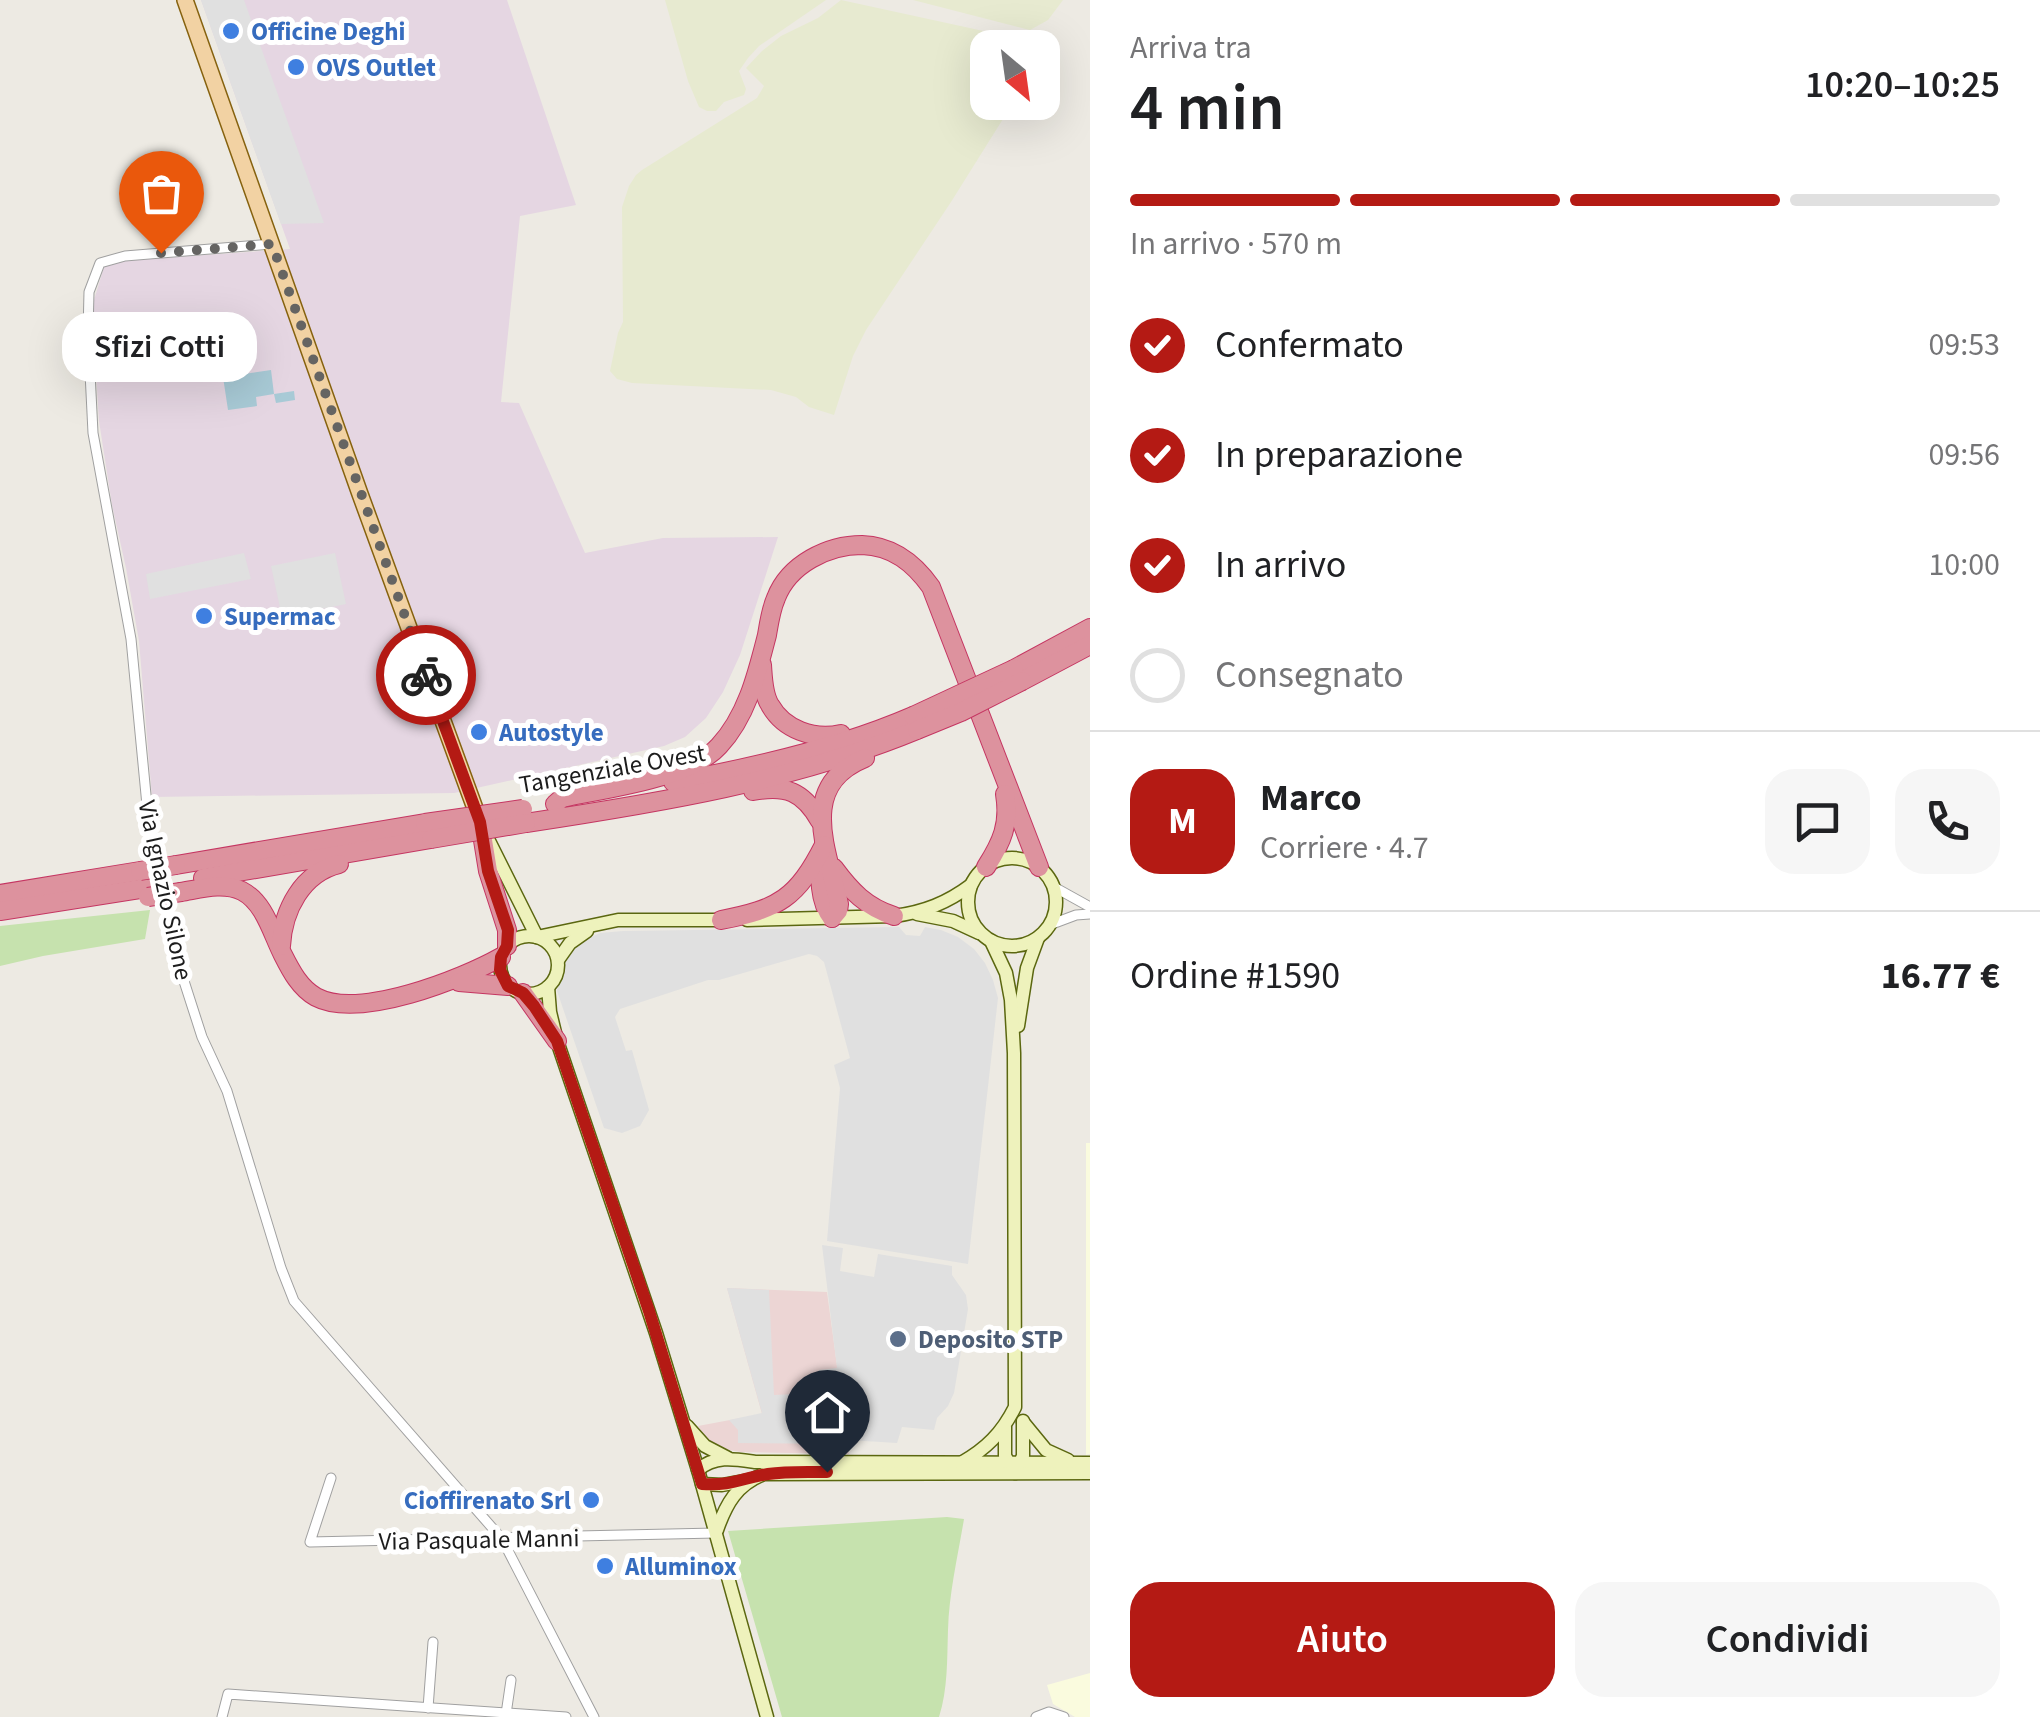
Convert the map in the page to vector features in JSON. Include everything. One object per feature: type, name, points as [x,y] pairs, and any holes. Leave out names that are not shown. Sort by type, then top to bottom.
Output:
[{"type":"highway","points":[[555,804],[562,798],[677,772],[706,758],[737,720],[750,693],[782,585],[799,567],[820,554],[843,547],[871,546],[895,553],[914,565],[931,586],[1040,867]]},
{"type":"highway","name":"Tangenziale Ovest","points":[[525,816],[555,804],[739,770],[961,712],[1090,628]]},
{"type":"highway","name":"Tangenziale Ovest","points":[[1018,675],[1090,645]]},
{"type":"highway","points":[[761,660],[768,703],[780,718],[798,730],[823,737],[895,718],[911,722],[912,739],[854,762],[832,784],[824,800],[820,821],[839,904],[832,918],[824,906],[820,870],[824,845]]},
{"type":"highway","name":"Tangenziale Ovest","points":[[0,894],[145,885],[525,816],[585,814],[714,790],[824,764],[911,722]]},
{"type":"highway","points":[[986,867],[1006,829],[1002,774]]},
{"type":"highway","points":[[585,814],[596,818],[774,787],[805,800],[820,821]]},
{"type":"highway","points":[[0,911],[86,898],[96,905],[145,885],[178,880],[242,891],[262,910],[281,952],[310,994],[332,1003],[363,1004],[448,982],[504,952],[508,930],[488,871],[480,822]]},
{"type":"highway","points":[[281,952],[285,920],[308,880],[332,865],[411,848],[426,834]]},
{"type":"highway","points":[[721,920],[756,913],[783,900],[810,873],[824,845]]},
{"type":"highway","points":[[831,865],[864,903],[894,916]]},
{"type":"highway","points":[[448,982],[516,989],[557,1041]]},
{"type":"main road","points":[[185,0],[480,822],[538,937],[551,946],[558,960]]},
{"type":"main road","points":[[618,920],[583,932],[570,943],[558,960],[556,975],[548,987],[532,994],[516,989],[500,970],[504,952],[521,937],[618,920],[832,918],[915,913],[938,906],[972,885],[986,867],[1007,858],[1040,867],[1057,899],[1052,924],[1038,938],[1015,947],[953,921],[915,913]]},
{"type":"main road","points":[[961,1463],[988,1446],[1005,1427],[1015,1407],[1011,1000],[1006,972],[970,917],[972,885]]},
{"type":"main road","points":[[1014,1053],[1027,968],[1038,938]]},
{"type":"main road","points":[[548,987],[557,1041],[642,1289],[768,1717]]},
{"type":"main road","points":[[1015,1407],[1046,1450],[1074,1463]]},
{"type":"main road","points":[[682,1419],[706,1446],[728,1458]]},
{"type":"main road","points":[[1015,1466],[1025,1442],[1023,1422]]},
{"type":"main road","points":[[1005,1427],[1005,1456],[1015,1466]]},
{"type":"main road","points":[[700,1476],[706,1462],[728,1458],[756,1462],[961,1463],[1090,1473]]},
{"type":"main road","points":[[700,1476],[722,1485],[764,1474],[791,1472],[1090,1463]]},
{"type":"main road","points":[[716,1533],[732,1496],[750,1480]]},
{"type":"street","name":"Via Ignazio Silone","points":[[272,244],[108,260],[100,263],[90,292],[93,433],[131,639],[148,824],[183,978],[202,1037],[227,1091],[280,1268],[294,1301],[502,1539]]},
{"type":"street","points":[[493,885],[502,883],[520,903]]},
{"type":"street","points":[[1054,887],[1090,910]]},
{"type":"street","points":[[1052,924],[1090,910]]},
{"type":"street","name":"Via Pasquale Manni","points":[[331,1478],[310,1542],[716,1533]]},
{"type":"street","points":[[502,1539],[594,1717]]},
{"type":"street","points":[[428,1708],[433,1642]]},
{"type":"street","points":[[506,1715],[511,1680]]},
{"type":"street","points":[[222,1717],[228,1694],[399,1711],[428,1708],[566,1717]]},
{"type":"street","points":[[1036,1717],[1049,1712],[1064,1717]]},
{"type":"shaded area","points":[[201,0],[507,0],[576,205],[520,216],[501,402],[519,403],[585,553],[663,538],[778,537],[740,655],[723,692],[706,718],[685,737],[664,746],[454,793],[152,797],[139,641],[99,421],[94,300],[104,267],[120,261],[290,249]]},
{"type":"shaded area","points":[[201,0],[244,0],[324,223],[281,224]]},
{"type":"shaded area","points":[[665,0],[826,0],[759,46],[748,58],[739,71],[746,89],[744,95],[724,102],[716,111],[707,111],[699,107],[688,81]]},
{"type":"shaded area","points":[[841,0],[979,30],[970,30],[970,120],[1002,120],[866,330],[853,356],[834,415],[771,390],[617,379],[610,371],[623,322],[622,207],[629,186],[642,170],[757,98],[764,86],[746,68],[781,36],[818,18]]},
{"type":"shaded area","points":[[913,0],[1063,0],[1048,20],[1030,30]]},
{"type":"shaded area","points":[[244,553],[251,579],[150,599],[146,574]]},
{"type":"shaded area","points":[[335,553],[346,604],[282,617],[271,566]]},
{"type":"shaded area","points":[[899,927],[906,935],[920,936],[925,927],[958,937],[985,963],[998,998],[968,1264],[827,1241],[840,1088],[834,1065],[850,1058],[824,962],[817,956],[809,954],[708,980],[620,1009],[615,1017],[626,1051],[632,1050],[649,1110],[640,1126],[622,1133],[604,1128],[557,991],[562,968],[585,940],[600,933],[623,931]]},
{"type":"shaded area","points":[[1086,1143],[1090,1143],[1090,1454],[1086,1455]]},
{"type":"shaded area","name":"Deposito STP","points":[[822,1245],[843,1248],[840,1271],[874,1277],[878,1254],[952,1266],[952,1275],[966,1295],[968,1309],[954,1393],[937,1418],[934,1430],[902,1427],[897,1443],[738,1443],[738,1430],[729,1420],[762,1413],[727,1288],[769,1290],[774,1395],[819,1393],[819,1370],[837,1368]]},
{"type":"shaded area","points":[[727,1288],[827,1292],[849,1454],[741,1452],[724,1449],[704,1435],[698,1426],[762,1414]]},
{"type":"shaded area","points":[[1090,1673],[1090,1717],[1075,1717],[1053,1704],[1047,1685]]},
{"type":"green space","points":[[150,910],[145,939],[0,966],[0,926]]},
{"type":"green space","points":[[964,1519],[950,1602],[946,1685],[939,1717],[782,1717],[728,1531]]},
{"type":"water","points":[[271,370],[274,394],[256,397],[257,406],[228,410],[223,377]]},
{"type":"water","points":[[294,391],[295,400],[276,403],[274,394]]},
{"type":"way so far","points":[[161,253],[272,244],[426,675]]},
{"type":"place","name":"Officine Deghi","points":[[231,31]]},
{"type":"place","name":"OVS Outlet","points":[[296,67]]},
{"type":"place","name":"Sfizi Cotti","points":[[161,253]]},
{"type":"place","name":"Supermac","points":[[204,616]]},
{"type":"place","name":"Autostyle","points":[[479,732]]},
{"type":"place","name":"Deposito STP","points":[[898,1339]]},
{"type":"place","name":"Cioffirenato Srl","points":[[591,1500]]},
{"type":"place","name":"Alluminox","points":[[605,1566]]},
{"type":"route","points":[[426,675],[480,822],[488,871],[508,930],[507,946],[501,957],[503,979],[523,993],[557,1041],[649,1311],[702,1484],[722,1485],[764,1474],[827,1472]]}]
